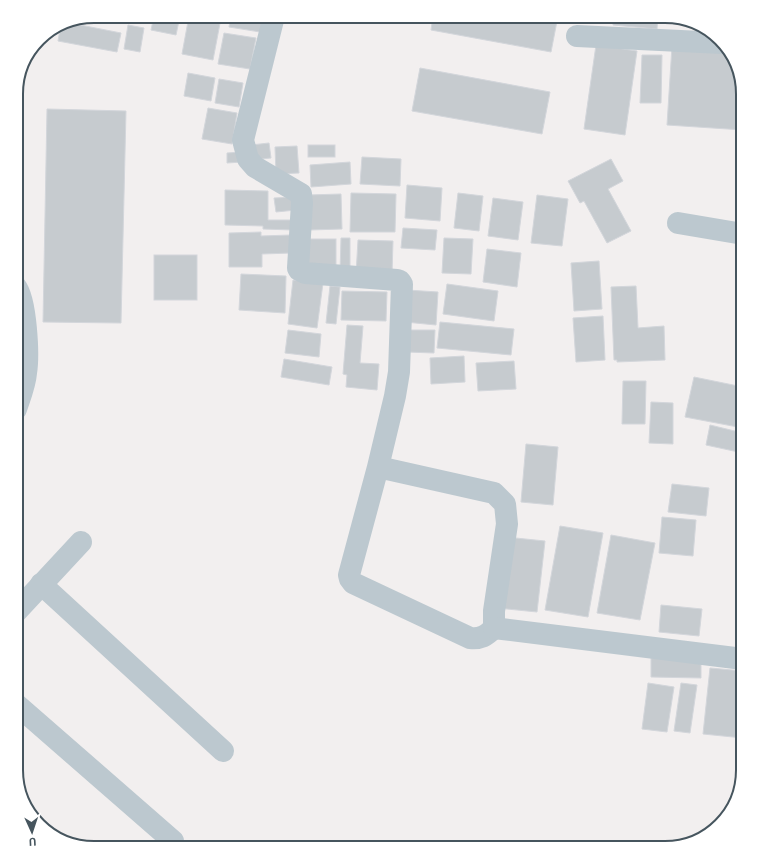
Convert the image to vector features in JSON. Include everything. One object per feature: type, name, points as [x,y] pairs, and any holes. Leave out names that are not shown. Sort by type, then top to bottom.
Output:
[{"type":"street","points":[[272,23],[243,140],[248,159],[255,167],[301,194],[302,199],[298,268],[305,273],[397,280],[402,284],[399,372],[395,396],[378,467],[349,575],[350,579],[353,584],[470,638],[479,639],[487,635],[494,628],[494,611],[507,524],[505,504],[494,493],[378,467]]},
{"type":"street","points":[[577,36],[713,43]]},
{"type":"street","points":[[678,223],[736,233]]},
{"type":"street","points":[[23,310],[26,333],[27,366],[23,387]]},
{"type":"street","points":[[23,604],[81,542]]},
{"type":"street","points":[[41,584],[223,751]]},
{"type":"street","points":[[494,628],[736,658]]},
{"type":"street","points":[[23,710],[173,841]]},
{"type":"building","points":[[152,23],[179,23],[176,35],[151,30]]},
{"type":"building","points":[[188,23],[220,23],[213,60],[182,54]]},
{"type":"building","points":[[230,23],[262,23],[260,32],[229,27]]},
{"type":"building","points":[[432,23],[557,23],[551,52],[431,30]]},
{"type":"building","points":[[613,23],[657,23],[657,29],[613,25]]},
{"type":"building","points":[[78,25],[121,33],[117,52],[58,41],[60,32]]},
{"type":"building","points":[[128,25],[144,28],[140,52],[124,49]]},
{"type":"building","points":[[224,33],[256,38],[250,69],[218,64]]},
{"type":"building","points":[[596,45],[637,51],[625,135],[584,129]]},
{"type":"building","points":[[672,46],[720,49],[731,67],[735,80],[736,130],[667,125]]},
{"type":"building","points":[[642,55],[662,55],[661,103],[640,103]]},
{"type":"building","points":[[420,68],[550,92],[542,134],[412,111]]},
{"type":"building","points":[[188,73],[215,78],[211,101],[184,96]]},
{"type":"building","points":[[219,79],[243,83],[239,107],[215,103]]},
{"type":"building","points":[[208,108],[237,113],[232,144],[202,139]]},
{"type":"building","points":[[47,109],[126,111],[121,323],[43,322]]},
{"type":"building","points":[[269,143],[271,158],[252,160],[251,145]]},
{"type":"building","points":[[308,145],[335,145],[335,157],[308,157]]},
{"type":"building","points":[[297,146],[299,173],[276,174],[275,147]]},
{"type":"building","points":[[242,152],[242,162],[227,163],[227,153]]},
{"type":"building","points":[[362,157],[401,159],[400,186],[360,184]]},
{"type":"building","points":[[611,159],[623,181],[608,189],[631,231],[607,243],[584,201],[580,203],[568,181]]},
{"type":"building","points":[[350,162],[351,184],[311,187],[310,165]]},
{"type":"building","points":[[407,185],[442,188],[440,221],[405,218]]},
{"type":"building","points":[[225,190],[268,191],[268,220],[294,220],[293,230],[263,229],[263,226],[225,225]]},
{"type":"building","points":[[351,193],[396,194],[395,232],[350,232]]},
{"type":"building","points":[[458,193],[483,196],[479,231],[454,228]]},
{"type":"building","points":[[341,194],[342,229],[309,230],[308,195]]},
{"type":"building","points":[[537,195],[568,199],[562,246],[531,243]]},
{"type":"building","points":[[295,197],[296,210],[276,212],[274,198]]},
{"type":"building","points":[[493,198],[523,202],[518,240],[488,236]]},
{"type":"building","points":[[403,228],[437,230],[435,250],[401,248]]},
{"type":"building","points":[[261,232],[261,236],[291,235],[291,253],[262,254],[262,267],[229,267],[229,233]]},
{"type":"building","points":[[341,238],[350,238],[350,273],[340,273]]},
{"type":"building","points":[[444,238],[473,239],[471,274],[442,273]]},
{"type":"building","points":[[304,239],[336,239],[336,268],[304,268]]},
{"type":"building","points":[[358,240],[393,241],[392,275],[356,274]]},
{"type":"building","points":[[487,249],[521,253],[517,287],[483,282]]},
{"type":"building","points":[[154,255],[197,255],[197,300],[154,300]]},
{"type":"building","points":[[599,261],[602,309],[574,311],[571,263]]},
{"type":"building","points":[[241,274],[286,276],[285,313],[239,310]]},
{"type":"building","points":[[293,280],[323,283],[317,328],[288,324]]},
{"type":"building","points":[[447,284],[498,291],[494,321],[443,314]]},
{"type":"building","points":[[330,286],[340,287],[336,324],[326,323]]},
{"type":"building","points":[[636,286],[638,328],[664,326],[665,360],[617,362],[617,360],[614,360],[611,287]]},
{"type":"building","points":[[407,290],[438,292],[436,325],[405,322]]},
{"type":"building","points":[[342,291],[387,292],[386,321],[341,320]]},
{"type":"building","points":[[603,316],[605,360],[576,362],[573,318]]},
{"type":"building","points":[[440,322],[514,329],[511,355],[437,348]]},
{"type":"building","points":[[347,325],[363,326],[360,363],[379,364],[377,390],[346,387],[347,375],[343,374]]},
{"type":"building","points":[[288,330],[321,334],[319,357],[285,353]]},
{"type":"building","points":[[408,330],[435,330],[434,353],[407,352]]},
{"type":"building","points":[[464,356],[465,382],[431,384],[430,358]]},
{"type":"building","points":[[284,359],[332,367],[329,385],[281,377]]},
{"type":"building","points":[[514,361],[516,389],[478,391],[476,363]]},
{"type":"building","points":[[694,377],[736,386],[736,427],[685,417]]},
{"type":"building","points":[[623,381],[646,381],[645,424],[622,424]]},
{"type":"building","points":[[651,402],[673,403],[673,444],[649,443]]},
{"type":"building","points":[[710,425],[736,431],[736,451],[706,445]]},
{"type":"building","points":[[526,444],[558,447],[553,505],[521,502]]},
{"type":"building","points":[[672,484],[709,488],[706,516],[668,512]]},
{"type":"building","points":[[662,517],[696,520],[693,556],[659,553]]},
{"type":"building","points":[[560,526],[603,533],[588,617],[545,610]]},
{"type":"building","points":[[611,535],[655,543],[640,620],[597,613]]},
{"type":"building","points":[[506,537],[545,541],[537,612],[497,608]]},
{"type":"building","points":[[661,605],[702,609],[699,636],[659,632]]},
{"type":"building","points":[[651,658],[701,659],[701,678],[651,677]]},
{"type":"building","points":[[710,668],[736,670],[736,737],[703,734]]},
{"type":"building","points":[[648,683],[674,687],[667,732],[642,729]]},
{"type":"building","points":[[681,683],[697,685],[690,733],[674,731]]}]
